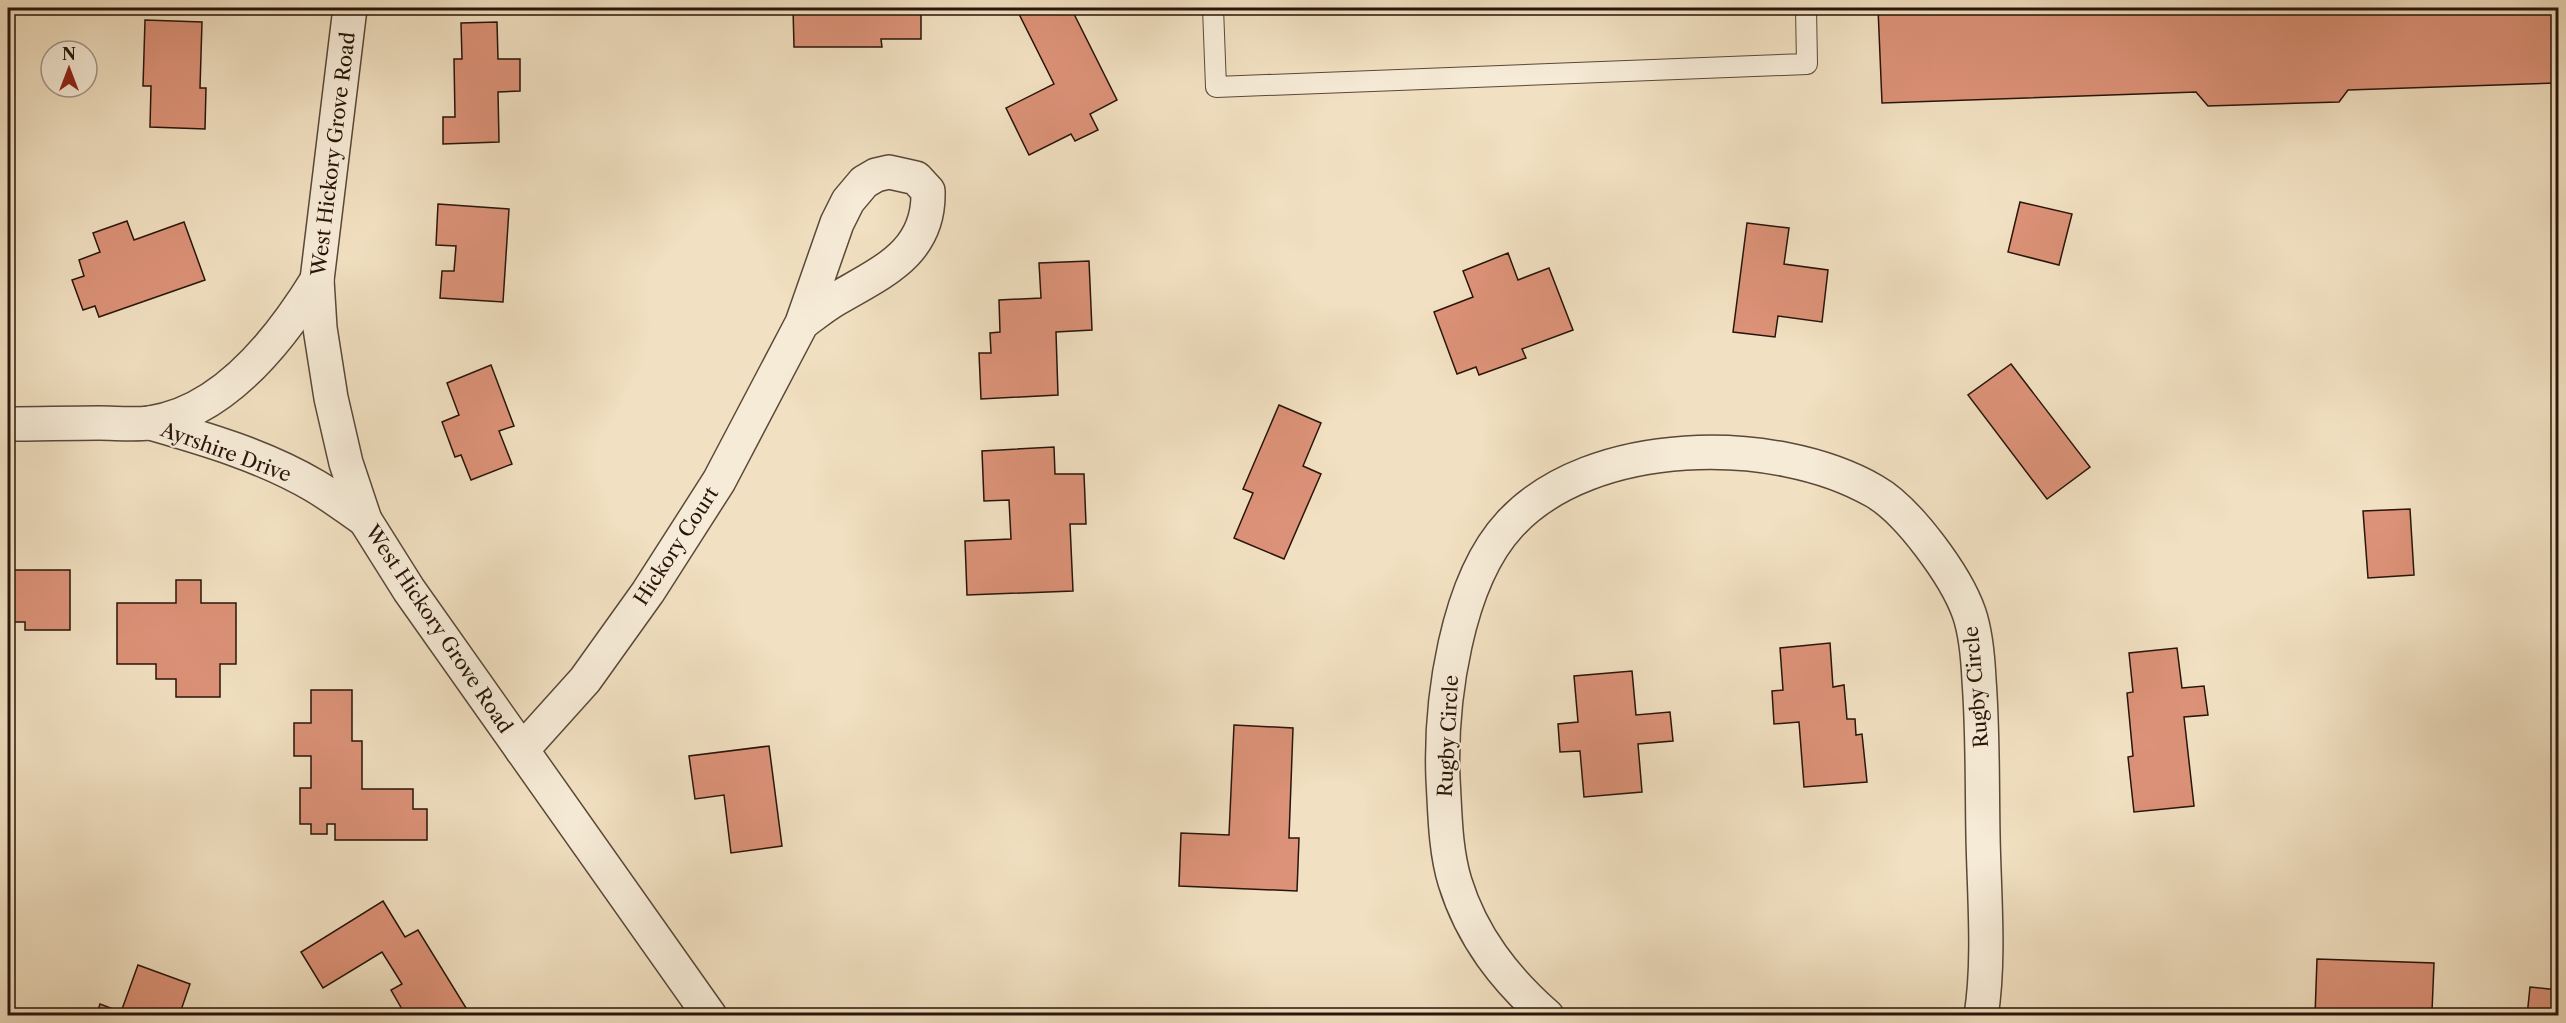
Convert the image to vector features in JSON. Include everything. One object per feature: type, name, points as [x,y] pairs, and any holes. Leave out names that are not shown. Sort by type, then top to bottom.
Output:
[{"type":"street","name":"West Hickory Grove Road","points":[[350,8],[317,280],[320,328],[331,398],[346,463],[365,520],[409,590],[710,1016]]},
{"type":"street","name":"Hickory Court","points":[[522,750],[585,680],[654,582],[719,481],[802,323],[837,223],[848,201],[864,182],[876,175],[889,172],[916,177],[928,191],[929,209],[922,230],[913,245],[896,264],[833,301],[802,323]]},
{"type":"street","name":"Ayrshire Drive","points":[[8,424],[148,423],[179,416],[209,401],[248,369],[295,316],[317,280]]},
{"type":"street","name":"Ayrshire Drive","points":[[148,423],[198,437],[258,459],[314,486],[365,520]]},
{"type":"street","name":"Rugby Circle","points":[[1547,1016],[1521,993],[1496,965],[1475,932],[1454,881],[1446,824],[1443,768],[1449,678],[1460,623],[1479,570],[1494,544],[1511,522],[1534,503],[1594,471],[1668,454],[1709,452],[1751,453],[1792,460],[1834,472],[1876,491],[1900,511],[1920,533],[1955,586],[1969,614],[1978,659],[1981,705],[1984,931],[1981,1016]]},
{"type":"lane","points":[[1213,8],[1216,87],[1807,64],[1806,8]]},
{"type":"building","points":[[793,8],[921,8],[921,39],[881,39],[882,47],[794,47]]},
{"type":"building","points":[[1022,8],[1071,8],[1117,100],[1090,114],[1098,130],[1075,141],[1071,134],[1029,155],[1006,108],[1054,84],[1017,10]]},
{"type":"building","points":[[1878,8],[2558,8],[2558,83],[2348,90],[2339,102],[2208,106],[2196,92],[1882,103]]},
{"type":"building","points":[[145,20],[202,22],[200,88],[206,88],[205,129],[150,127],[151,86],[143,86]]},
{"type":"building","points":[[497,22],[498,59],[520,59],[520,91],[498,92],[499,142],[443,144],[443,117],[455,117],[454,59],[462,59],[461,23]]},
{"type":"building","points":[[2020,202],[2072,214],[2059,265],[2008,252]]},
{"type":"building","points":[[438,204],[509,209],[503,302],[440,298],[442,271],[454,271],[456,246],[436,245]]},
{"type":"building","points":[[127,221],[134,240],[184,222],[205,280],[99,317],[95,306],[83,310],[72,280],[84,276],[79,260],[100,252],[93,233]]},
{"type":"building","points":[[1747,223],[1789,228],[1784,264],[1828,270],[1822,322],[1778,316],[1775,337],[1733,332]]},
{"type":"building","points":[[1508,253],[1518,280],[1549,268],[1573,330],[1522,349],[1526,358],[1479,375],[1476,367],[1457,374],[1434,312],[1473,297],[1463,271]]},
{"type":"building","points":[[1089,261],[1092,330],[1056,332],[1058,395],[981,399],[979,353],[991,353],[990,333],[1000,332],[999,300],[1041,298],[1039,263]]},
{"type":"building","points":[[2011,364],[2090,467],[2047,499],[1968,395]]},
{"type":"building","points":[[491,365],[514,426],[499,431],[512,464],[471,480],[461,455],[455,457],[442,422],[459,415],[447,383]]},
{"type":"building","points":[[1279,405],[1321,423],[1303,466],[1321,474],[1284,559],[1234,538],[1253,493],[1243,489]]},
{"type":"building","points":[[1054,447],[1055,474],[1084,474],[1086,524],[1070,524],[1073,591],[967,595],[965,541],[1011,539],[1009,500],[984,501],[982,451]]},
{"type":"building","points":[[2410,509],[2414,575],[2368,578],[2363,511]]},
{"type":"building","points":[[8,570],[70,570],[70,630],[25,630],[25,622],[8,622]]},
{"type":"building","points":[[176,580],[201,580],[201,603],[236,603],[236,664],[220,664],[220,697],[176,697],[176,679],[156,679],[156,664],[117,664],[117,603],[176,603]]},
{"type":"building","points":[[1830,643],[1833,687],[1844,685],[1847,719],[1855,719],[1856,735],[1862,734],[1867,782],[1804,787],[1799,722],[1774,724],[1772,691],[1783,690],[1780,648]]},
{"type":"building","points":[[2177,648],[2182,688],[2204,686],[2208,715],[2184,717],[2194,806],[2134,812],[2128,757],[2133,756],[2127,693],[2133,692],[2129,653]]},
{"type":"building","points":[[1632,671],[1636,715],[1670,712],[1673,741],[1638,744],[1642,792],[1584,797],[1580,751],[1560,752],[1558,724],[1578,722],[1574,676]]},
{"type":"building","points":[[311,690],[352,690],[352,741],[362,741],[362,789],[413,789],[413,809],[427,809],[427,840],[335,840],[335,824],[327,824],[327,834],[311,834],[311,824],[300,824],[300,788],[311,788],[311,756],[294,756],[294,723],[311,723]]},
{"type":"building","points":[[1234,725],[1293,728],[1289,838],[1299,838],[1297,891],[1179,886],[1181,833],[1229,835]]},
{"type":"building","points":[[769,746],[782,846],[731,853],[724,795],[695,799],[689,756]]},
{"type":"building","points":[[383,901],[405,937],[418,930],[471,1016],[406,1016],[391,990],[402,984],[382,952],[323,988],[301,952]]},
{"type":"building","points":[[2317,959],[2434,963],[2432,1011],[2354,1009],[2354,1016],[2315,1016]]},
{"type":"building","points":[[138,965],[190,984],[179,1016],[96,1016],[100,1004],[121,1012]]},
{"type":"building","points":[[2530,987],[2558,990],[2558,1016],[2527,1016]]}]
